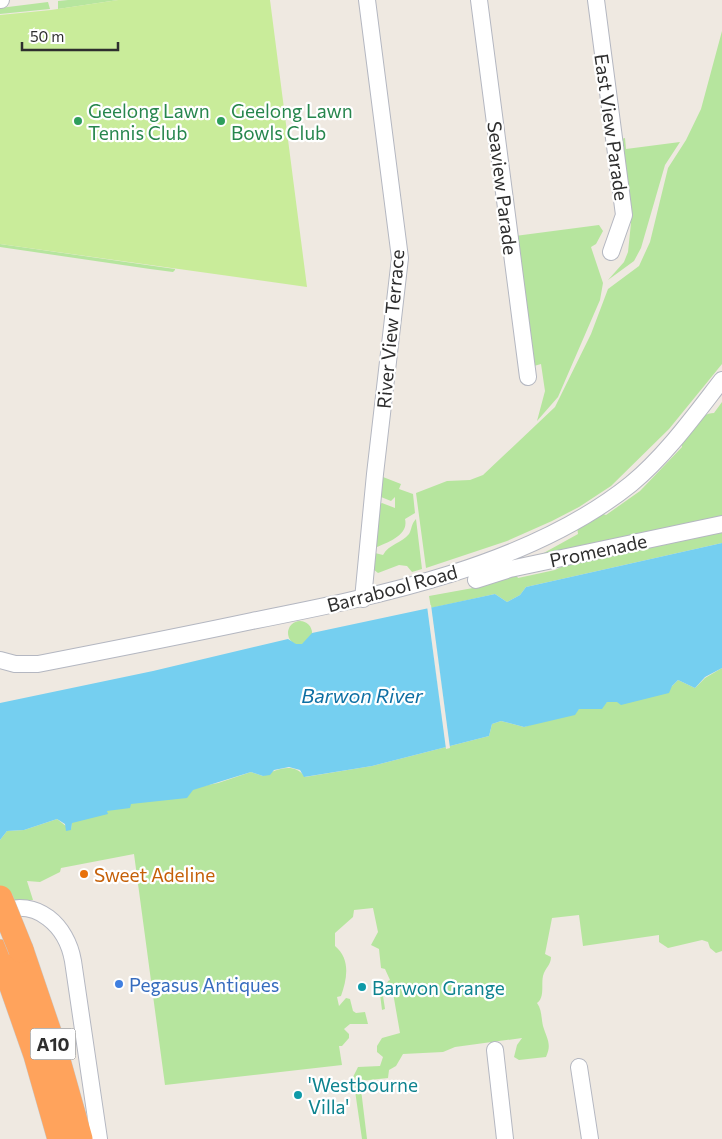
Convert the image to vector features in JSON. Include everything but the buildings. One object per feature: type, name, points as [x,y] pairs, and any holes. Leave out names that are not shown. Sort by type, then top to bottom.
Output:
[{"type":"highway","name":"A10","points":[[0,898],[8,953],[60,1139]]},
{"type":"highway","name":"A10","points":[[8,953],[55,1050],[80,1139]]},
{"type":"street","name":"River View Terrace","points":[[363,599],[375,474],[400,258],[367,0]]},
{"type":"street","name":"Seaview Parade","points":[[479,0],[528,377]]},
{"type":"street","name":"East View Parade","points":[[596,0],[624,215],[610,252]]},
{"type":"street","name":"Barrabool Road","points":[[0,660],[15,664],[38,664],[363,599],[473,565],[520,548],[581,518],[632,483],[670,445],[722,380]]},
{"type":"street","name":"Promenade","points":[[476,580],[510,569],[722,524]]},
{"type":"street","points":[[0,912],[17,907],[42,913],[56,923],[67,939],[73,961],[99,1139]]},
{"type":"street","points":[[495,1050],[506,1139]]},
{"type":"street","points":[[579,1067],[590,1139]]},
{"type":"green space","points":[[118,0],[58,9],[58,1]]},
{"type":"green space","points":[[118,0],[270,0],[307,287],[0,244],[0,15]]},
{"type":"green space","points":[[48,2],[50,9],[0,14],[0,8]]},
{"type":"green space","points":[[722,31],[722,364],[669,429],[611,486],[579,507],[507,541],[426,568],[416,493],[447,481],[470,480],[483,475],[555,407],[591,334],[608,289],[639,266],[650,242],[668,168],[686,140],[701,109]]},
{"type":"green space","points":[[625,138],[626,149],[680,142],[665,165],[641,248],[634,261],[608,280],[624,262],[628,252],[631,223],[627,221],[617,140]]},
{"type":"green space","points":[[599,225],[603,231],[596,244],[591,247],[603,283],[600,300],[558,397],[537,421],[545,391],[541,364],[534,366],[515,236]]},
{"type":"green space","points":[[0,244],[175,270],[173,272],[150,269],[0,247]]},
{"type":"green space","points":[[722,402],[722,543],[526,587],[520,595],[507,602],[495,594],[431,608],[429,596],[484,586],[578,534],[577,526],[600,513],[606,515],[640,491],[682,447],[681,442],[695,424],[704,416],[714,413]],"holes":[[[571,562],[555,570],[518,578],[515,573]]]},
{"type":"green space","points":[[383,477],[401,484],[399,489],[413,494],[415,513],[405,519],[404,529],[401,534],[387,543],[375,547],[378,505],[382,503],[395,508],[395,497],[391,501],[381,497]]},
{"type":"green space","points":[[416,519],[422,569],[412,572],[407,566],[399,565],[378,573],[373,569],[375,553],[383,555],[389,548],[406,537]]},
{"type":"green space","points":[[300,621],[308,625],[312,633],[308,641],[300,645],[292,641],[288,633],[292,625]]},
{"type":"green space","points":[[722,668],[722,951],[716,953],[710,948],[708,942],[702,940],[668,948],[659,942],[659,935],[583,946],[579,915],[552,918],[545,954],[551,957],[551,960],[543,976],[542,994],[537,1003],[541,1011],[549,1048],[546,1057],[519,1060],[514,1057],[517,1045],[522,1038],[455,1047],[443,1052],[403,1054],[396,1066],[389,1070],[388,1078],[360,1081],[367,1139],[362,1139],[353,1077],[358,1067],[380,1066],[383,1057],[377,1052],[377,1046],[382,1038],[400,1033],[392,987],[382,989],[385,1009],[382,1010],[379,986],[387,984],[390,980],[385,969],[381,968],[379,949],[371,945],[378,932],[373,908],[354,910],[353,917],[335,933],[335,946],[344,957],[346,963],[345,983],[341,996],[337,997],[339,1006],[346,998],[350,999],[353,1011],[356,1013],[365,1012],[368,1024],[350,1024],[344,1029],[349,1034],[349,1038],[342,1046],[339,1046],[342,1065],[165,1085],[134,854],[61,868],[60,872],[40,882],[27,881],[33,900],[13,900],[0,906],[0,840],[7,831],[24,830],[57,819],[71,830],[72,819],[115,803],[218,783],[251,772],[263,776],[280,769],[291,768],[301,772],[305,777],[372,766],[489,736],[492,724],[501,721],[524,727],[579,709],[672,686],[678,680],[695,688],[705,678]]},
{"type":"water","name":"Barwon River","points":[[722,543],[722,668],[705,677],[695,688],[678,680],[672,686],[669,693],[621,705],[617,702],[607,702],[602,709],[579,709],[575,715],[524,727],[501,721],[492,724],[489,736],[372,766],[304,777],[300,770],[289,767],[274,770],[270,775],[263,776],[251,772],[193,790],[187,798],[131,804],[130,808],[107,811],[108,814],[72,823],[71,830],[66,831],[65,824],[57,819],[24,830],[7,831],[0,840],[0,703],[153,671],[288,639],[296,644],[302,644],[312,633],[495,594],[507,602],[520,595],[526,587]]},
{"type":"pier","points":[[431,605],[450,748],[446,749],[427,606]]},
{"type":"place","name":"Geelong Lawn Tennis Club","points":[[78,121]]},
{"type":"place","name":"Geelong Lawn Bowls Club","points":[[221,121]]},
{"type":"place","name":"Sweet Adeline","points":[[84,874]]},
{"type":"place","name":"Pegasus Antiques","points":[[119,984]]},
{"type":"place","name":"Barwon Grange","points":[[362,987]]},
{"type":"place","name":"'Westbourne Villa'","points":[[298,1095]]}]
